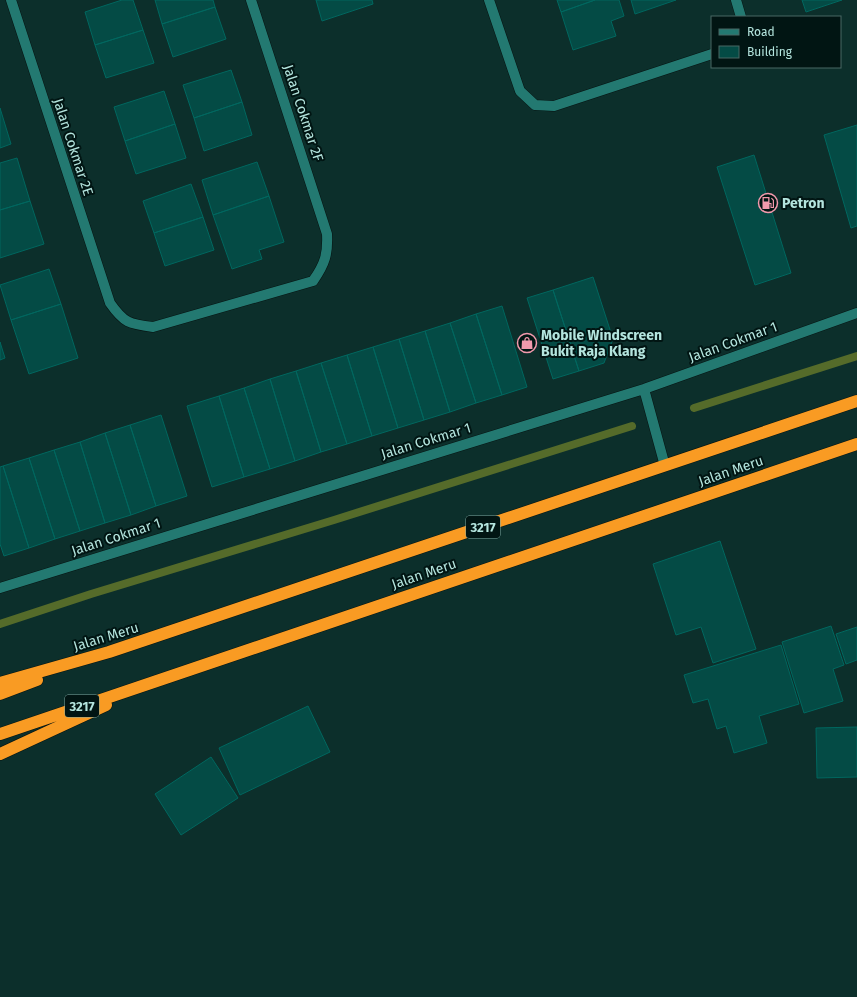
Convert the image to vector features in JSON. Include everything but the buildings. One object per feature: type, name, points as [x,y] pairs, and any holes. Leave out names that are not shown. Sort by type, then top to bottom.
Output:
[{"type":"highway","name":"Jalan Meru","points":[[0,683],[109,652],[857,401]]},
{"type":"highway","name":"Jalan Meru","points":[[0,734],[857,444]]},
{"type":"highway","points":[[0,694],[109,652]]},
{"type":"highway","points":[[0,754],[163,678]]},
{"type":"street","name":"Jalan Cokmar 2E","points":[[10,0],[110,303],[120,319],[137,325],[153,327],[313,281],[323,267],[328,251],[327,234]]},
{"type":"street","name":"Jalan Cokmar 2F","points":[[252,0],[327,234]]},
{"type":"street","points":[[489,0],[520,91],[535,105],[554,106],[711,54]]},
{"type":"street","points":[[736,0],[741,16]]},
{"type":"street","name":"Jalan Cokmar 1","points":[[0,588],[644,389],[857,313]]},
{"type":"street","points":[[644,389],[665,466]]},
{"type":"waterway","points":[[694,408],[857,356]]},
{"type":"waterway","points":[[0,624],[91,594],[334,520],[632,426]]},
{"type":"place","name":"Petron","points":[[768,203]]},
{"type":"place","name":"Mobile Windscreen Bukit Raja Klang","points":[[527,343]]}]
